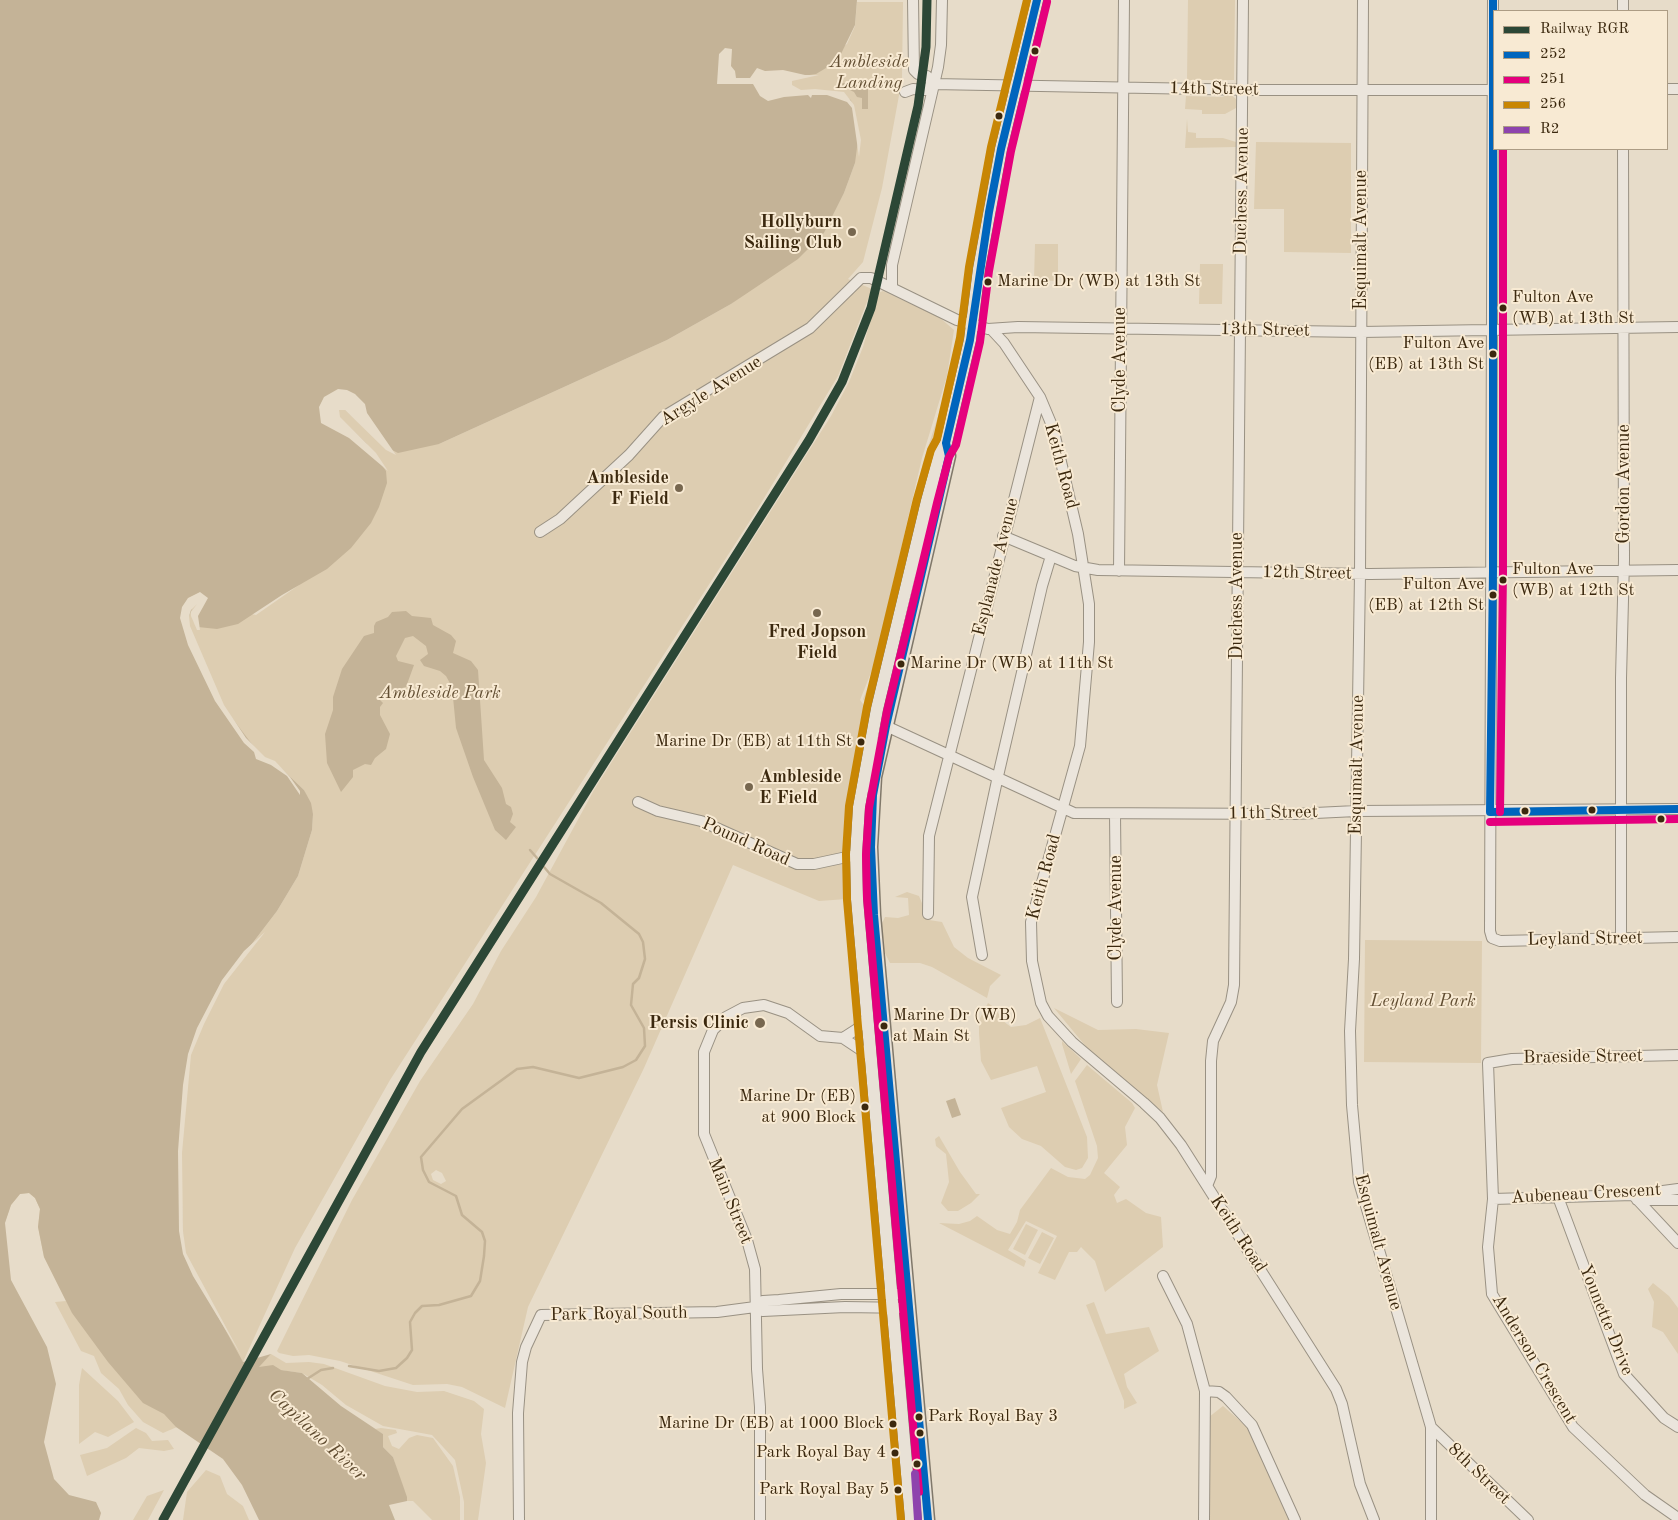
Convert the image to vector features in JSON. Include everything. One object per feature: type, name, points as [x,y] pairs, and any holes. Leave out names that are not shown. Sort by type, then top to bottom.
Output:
[{"type":"main road","points":[[912,1520],[867,1018],[856,855],[859,807],[876,714],[927,501],[940,453],[946,443],[972,326],[989,212],[1001,149],[1037,0]]},
{"type":"main road","points":[[928,1520],[876,942],[871,866],[873,795],[886,726],[949,456],[946,443]]},
{"type":"main road","points":[[856,855],[871,866]]},
{"type":"street","points":[[913,0],[914,70],[918,74],[927,76],[934,84]]},
{"type":"street","points":[[892,288],[892,265],[942,45],[942,0]]},
{"type":"street","name":"Clyde Avenue","points":[[1119,570],[1124,0]]},
{"type":"street","name":"Duchess Avenue","points":[[1207,1186],[1212,1176],[1211,1061],[1213,1040],[1231,1002],[1234,985],[1243,0]]},
{"type":"street","name":"Esquimalt Avenue","points":[[1363,0],[1360,574],[1350,1031],[1352,1104],[1359,1182],[1431,1427],[1431,1520]]},
{"type":"street","points":[[1490,812],[1493,0]]},
{"type":"street","points":[[905,92],[924,90],[934,84]]},
{"type":"street","name":"14th Street","points":[[934,84],[1362,91],[1493,90]]},
{"type":"street","name":"Gordon Avenue","points":[[1621,939],[1624,570],[1623,150]]},
{"type":"street","name":"13th Street","points":[[864,277],[892,288],[972,326],[991,329],[1018,327],[1361,332],[1678,327]]},
{"type":"street","name":"Argyle Avenue","points":[[540,532],[560,519],[629,455],[663,418],[810,328],[858,280],[864,277]]},
{"type":"street","name":"Keith Road","points":[[991,329],[1004,343],[1040,397],[1053,428],[1078,534],[1089,604],[1085,706],[1080,746],[1031,922],[1032,961],[1041,1003],[1048,1016],[1072,1042],[1160,1118],[1181,1145],[1336,1389],[1342,1404],[1360,1484],[1374,1520]]},
{"type":"street","name":"Esplanade Avenue","points":[[928,914],[929,836],[1040,397]]},
{"type":"street","name":"12th Street","points":[[1004,536],[1082,569],[1360,574],[1678,570]]},
{"type":"street","points":[[982,955],[972,897],[998,776],[1051,556]]},
{"type":"street","name":"11th Street","points":[[886,726],[951,754],[1074,813],[1236,814],[1356,811],[1490,812],[1678,809]]},
{"type":"street","name":"Pound Road","points":[[638,802],[658,811],[701,821],[797,864],[814,864],[856,855]]},
{"type":"street","name":"Leyland Street","points":[[1490,812],[1489,874],[1492,938],[1500,940],[1678,938]]},
{"type":"street","name":"Clyde Avenue","points":[[1116,814],[1117,1002]]},
{"type":"street","name":"Main Street","points":[[760,1520],[760,1407],[753,1261],[704,1134],[703,1073],[705,1047],[713,1030],[726,1017],[743,1008],[764,1006],[788,1013],[820,1036],[843,1038],[870,1056]]},
{"type":"street","points":[[843,1038],[857,1029],[867,1018]]},
{"type":"street","name":"Braeside Street","points":[[1488,1063],[1512,1059],[1678,1055]]},
{"type":"street","name":"Anderson Crescent","points":[[1488,1063],[1493,1199],[1488,1247],[1492,1294],[1573,1427],[1645,1495],[1678,1518]]},
{"type":"street","name":"Aubeneau Crescent","points":[[1635,1198],[1678,1189]]},
{"type":"street","name":"Aubeneau Crescent","points":[[1493,1199],[1558,1197],[1678,1200]]},
{"type":"street","name":"Younette Drive","points":[[1558,1197],[1624,1374],[1664,1418],[1678,1427]]},
{"type":"street","points":[[1635,1198],[1678,1243]]},
{"type":"street","points":[[1163,1276],[1187,1324],[1205,1391],[1204,1520]]},
{"type":"street","name":"Park Royal South","points":[[519,1520],[518,1413],[522,1362],[541,1315],[717,1312],[755,1307],[763,1301],[841,1294],[908,1294]]},
{"type":"street","name":"Park Royal South","points":[[755,1307],[763,1311],[845,1307],[910,1308]]},
{"type":"street","points":[[1205,1391],[1219,1392],[1226,1397],[1252,1425],[1295,1520]]},
{"type":"street","name":"8th Street","points":[[1431,1427],[1528,1520]]},
{"type":"green space","points":[[1188,0],[1235,0],[1234,80],[1187,80]]},
{"type":"green space","name":"Ambleside Park","points":[[857,2],[903,2],[902,79],[882,188],[863,262],[848,279],[872,289],[838,376],[755,513],[390,1080],[295,1248],[243,1362],[211,1344],[166,1227],[241,1360],[184,1254],[180,1153],[189,1055],[222,983],[277,911],[298,876],[312,830],[313,814],[304,790],[279,766],[261,756],[222,706],[187,621],[195,602],[256,615],[299,585],[335,413],[342,407],[439,444],[667,340],[731,304],[824,233],[844,193],[855,163],[801,91],[790,86],[788,81],[847,44],[855,26]]},
{"type":"green space","points":[[1230,94],[1236,99],[1236,108],[1225,114],[1202,114],[1202,110],[1185,109],[1186,96],[1222,97]]},
{"type":"green space","points":[[1187,119],[1188,132],[1196,133],[1196,138],[1223,138],[1236,142],[1236,147],[1185,148]]},
{"type":"green space","points":[[1256,142],[1351,143],[1351,253],[1284,252],[1284,209],[1254,209]]},
{"type":"green space","points":[[1035,244],[1058,244],[1058,281],[1034,280]]},
{"type":"green space","points":[[1200,264],[1223,264],[1222,304],[1199,304]]},
{"type":"green space","points":[[883,291],[939,317],[954,330],[947,376],[922,458],[874,665],[860,700],[869,712],[850,801],[845,860],[847,899],[819,901],[733,865],[644,1068],[528,1307],[505,1408],[462,1387],[447,1384],[413,1385],[340,1361],[309,1355],[293,1356],[279,1353],[277,1351],[352,1200],[420,1081],[473,1004],[501,951],[536,897],[594,790],[831,416],[849,382],[863,347],[878,293]],"holes":[[[436,1170],[442,1173],[446,1181],[441,1184],[433,1180],[431,1174]]]},
{"type":"green space","points":[[951,377],[873,710],[870,710],[863,699],[877,665],[923,462]]},
{"type":"green space","points":[[907,892],[919,896],[929,920],[942,922],[954,947],[968,958],[1001,975],[990,986],[987,998],[932,967],[920,963],[890,963],[883,949],[881,925],[885,917],[898,918],[909,915],[908,898],[895,897]]},
{"type":"green space","name":"Leyland Park","points":[[1365,940],[1482,941],[1481,1063],[1364,1062]]},
{"type":"green space","points":[[988,1003],[995,1008],[1003,1021],[1011,1027],[1026,1025],[1040,1018],[1087,1137],[1088,1158],[1082,1168],[1076,1170],[1065,1167],[1041,1146],[1022,1139],[1009,1127],[1001,1108],[1046,1092],[1037,1066],[991,1080],[981,1061],[979,1033],[979,1020]]},
{"type":"green space","points":[[1054,1008],[1098,1030],[1136,1029],[1169,1033],[1157,1085],[1163,1112],[1093,1055]]},
{"type":"green space","points":[[1062,1041],[1081,1059],[1071,1074],[1062,1044]]},
{"type":"green space","points":[[1087,1065],[1132,1103],[1135,1108],[1125,1127],[1127,1145],[1104,1173],[1120,1187],[1114,1195],[1117,1203],[1126,1199],[1146,1213],[1161,1217],[1163,1247],[1105,1292],[1095,1261],[1081,1247],[1077,1252],[1069,1252],[1055,1280],[1038,1273],[1057,1236],[1026,1221],[1008,1250],[1026,1261],[1024,1267],[939,1223],[959,1224],[970,1221],[977,1216],[997,1230],[1010,1234],[1017,1222],[1020,1210],[1051,1168],[1068,1177],[1085,1179],[1090,1175],[1098,1158],[1097,1146],[1075,1081]]},
{"type":"green space","points":[[939,1136],[960,1172],[976,1194],[980,1194],[971,1203],[958,1211],[948,1211],[941,1203],[949,1182],[946,1154],[936,1146],[935,1139]]},
{"type":"green space","points":[[13,1161],[198,1440],[177,1427],[163,1433],[143,1422],[128,1405],[119,1389],[101,1373],[94,1356],[81,1351],[55,1302],[66,1301],[44,1257],[38,1227],[40,1209],[35,1198],[29,1193],[20,1194],[11,1205],[5,1222]]},
{"type":"green space","points":[[1026,1224],[1038,1230],[1025,1255],[1013,1249]]},
{"type":"green space","points":[[1042,1232],[1054,1238],[1040,1264],[1028,1258]]},
{"type":"green space","points":[[1653,1283],[1669,1296],[1678,1308],[1678,1354],[1663,1332],[1652,1327],[1654,1302],[1648,1289]]},
{"type":"green space","points":[[1094,1302],[1106,1334],[1149,1327],[1159,1351],[1124,1374],[1127,1387],[1137,1403],[1124,1409],[1124,1401],[1086,1305]]},
{"type":"green space","points":[[271,1354],[286,1363],[309,1362],[324,1364],[385,1386],[417,1392],[444,1391],[474,1401],[484,1409],[481,1434],[486,1463],[478,1520],[464,1520],[464,1502],[455,1460],[432,1435],[383,1426],[346,1405],[322,1385],[302,1373],[258,1367]]},
{"type":"green space","points":[[82,1368],[118,1401],[134,1422],[108,1437],[95,1432],[79,1444],[79,1385]]},
{"type":"green space","points":[[1223,1406],[1247,1427],[1290,1520],[1207,1520],[1209,1417]]},
{"type":"green space","points":[[136,1428],[146,1433],[152,1441],[168,1440],[174,1449],[164,1451],[139,1448],[126,1458],[87,1476],[80,1455],[107,1448]]},
{"type":"green space","points":[[375,1429],[396,1430],[397,1433],[388,1436],[392,1446],[399,1449],[409,1438],[417,1435],[433,1438],[453,1466],[460,1497],[460,1520],[432,1520],[413,1501],[407,1501],[393,1457],[383,1447],[383,1434]]},
{"type":"green space","points":[[206,1470],[220,1476],[227,1494],[243,1506],[249,1520],[183,1520],[187,1492]]},
{"type":"green space","points":[[164,1490],[148,1520],[133,1520],[147,1496]]},
{"type":"water","name":"Capilano River","points":[[0,0],[857,0],[855,25],[840,56],[831,65],[816,74],[790,78],[790,86],[801,91],[831,91],[851,100],[858,140],[855,163],[844,193],[824,233],[798,259],[731,304],[667,340],[439,444],[398,453],[384,446],[342,407],[335,413],[366,443],[386,471],[387,483],[371,523],[351,548],[327,569],[282,595],[238,624],[217,629],[198,627],[194,618],[199,605],[195,602],[187,621],[223,706],[261,756],[279,766],[304,790],[311,803],[313,814],[312,830],[298,876],[277,911],[222,983],[189,1055],[180,1153],[184,1254],[243,1362],[271,1354],[259,1367],[273,1365],[281,1370],[302,1373],[341,1406],[383,1434],[383,1447],[393,1457],[407,1497],[407,1501],[389,1505],[395,1520],[259,1520],[242,1485],[223,1459],[176,1427],[164,1414],[143,1403],[108,1362],[72,1313],[44,1257],[38,1227],[40,1209],[35,1198],[29,1193],[20,1194],[11,1205],[5,1223],[11,1280],[47,1347],[56,1384],[44,1442],[54,1479],[69,1495],[96,1502],[101,1513],[99,1520],[0,1520]]},
{"type":"water","points":[[848,80],[868,80],[868,109],[862,109],[862,98],[857,97],[854,92],[842,86],[842,83],[848,83]]},
{"type":"water","points":[[406,611],[412,616],[431,618],[433,625],[451,635],[456,641],[453,653],[471,661],[478,670],[484,760],[502,788],[506,804],[511,807],[513,814],[510,822],[516,827],[506,840],[495,830],[473,777],[456,728],[452,687],[446,676],[440,671],[424,666],[420,660],[428,654],[426,646],[413,636],[405,638],[396,656],[398,661],[414,665],[406,687],[387,692],[379,699],[383,703],[380,707],[380,715],[390,734],[386,749],[375,758],[371,765],[365,764],[353,770],[353,777],[341,792],[327,763],[325,734],[333,710],[333,697],[342,669],[364,636],[374,633],[376,622],[388,617],[392,612]]},
{"type":"water","points":[[955,1098],[961,1115],[952,1118],[946,1101]]},
{"type":"pier","points":[[725,48],[732,49],[731,66],[735,71],[736,78],[750,78],[757,68],[765,71],[783,70],[805,75],[819,75],[792,81],[792,85],[801,90],[815,89],[844,92],[854,105],[861,140],[859,157],[852,108],[847,102],[827,95],[812,95],[811,98],[808,95],[784,97],[768,101],[760,96],[753,84],[717,84],[719,54]]},
{"type":"pier","points":[[338,389],[347,390],[355,394],[365,404],[367,413],[396,455],[386,450],[345,410],[339,410],[340,417],[376,453],[388,471],[349,438],[321,423],[319,407],[324,397]]},
{"type":"pier","points":[[200,592],[208,598],[198,616],[200,630],[197,630],[191,616],[191,612],[197,604],[191,610],[189,616],[190,626],[224,705],[246,738],[265,757],[275,761],[290,777],[300,791],[300,795],[287,776],[271,765],[256,759],[254,752],[244,743],[215,701],[188,645],[180,618],[182,607],[188,598]]},
{"type":"pier","points":[[265,932],[224,984],[191,1055],[182,1153],[183,1231],[186,1253],[242,1357],[193,1276],[183,1254],[179,1231],[178,1151],[183,1085],[188,1054],[197,1028],[222,980],[244,951]]},
{"type":"waterway","points":[[530,850],[537,858]]},
{"type":"waterway","points":[[349,1366],[379,1371],[396,1368],[407,1358],[412,1350],[410,1322],[415,1313],[422,1306],[439,1305],[471,1296],[480,1281],[485,1241],[482,1232],[462,1215],[456,1196],[429,1182],[423,1170],[421,1157],[462,1109],[517,1069],[533,1067],[579,1078],[623,1067],[636,1060],[645,1046],[644,1028],[631,1005],[633,984],[639,978],[645,959],[643,942],[639,934],[601,903],[550,874],[544,867]]},
{"type":"waterway","points":[[307,1379],[321,1370],[333,1368]]},
{"type":"rail line","name":"RGR","points":[[163,1520],[421,1052],[809,440],[842,382],[871,308],[918,106],[926,47],[927,0]]},
{"type":"transit line","name":"256","points":[[901,1520],[847,900],[846,854],[849,806],[867,707],[917,499],[931,450],[937,439],[960,338],[969,267],[991,147],[1027,0]]},
{"type":"transit line","name":"252","points":[[928,1520],[874,915],[871,847],[873,795],[886,726],[949,456],[946,443],[970,340],[989,212],[1001,149],[1037,0]]},
{"type":"transit line","name":"252","points":[[1490,812],[1493,571],[1493,0]]},
{"type":"transit line","name":"251","points":[[919,1492],[867,898],[866,855],[869,808],[887,711],[937,503],[949,457],[956,445],[980,342],[989,271],[1011,151],[1047,2]]},
{"type":"transit line","name":"251","points":[[1500,812],[1503,571],[1503,150]]},
{"type":"transit line","name":"252","points":[[1490,812],[1678,809]]},
{"type":"transit line","name":"251","points":[[1490,822],[1678,819]]},
{"type":"transit line","name":"R2","points":[[915,1474],[918,1520]]},
{"type":"place","name":"Hollyburn Sailing Club","points":[[852,232]]},
{"type":"place","name":"Marine Dr (WB) at 13th St","points":[[988,282]]},
{"type":"place","name":"Fulton Ave (WB) at 13th St","points":[[1503,308]]},
{"type":"place","name":"Fulton Ave (EB) at 13th St","points":[[1493,354]]},
{"type":"place","name":"Ambleside F Field","points":[[679,488]]},
{"type":"place","name":"Fulton Ave (WB) at 12th St","points":[[1503,580]]},
{"type":"place","name":"Fulton Ave (EB) at 12th St","points":[[1493,595]]},
{"type":"place","name":"Fred Jopson Field","points":[[817,613]]},
{"type":"place","name":"Marine Dr (WB) at 11th St","points":[[901,664]]},
{"type":"place","name":"Marine Dr (EB) at 11th St","points":[[861,742]]},
{"type":"place","name":"Ambleside E Field","points":[[749,787]]},
{"type":"place","name":"Persis Clinic","points":[[760,1023]]},
{"type":"place","name":"Marine Dr (WB) at Main St","points":[[884,1026]]},
{"type":"place","name":"Marine Dr (EB) at 900 Block","points":[[865,1107]]},
{"type":"place","name":"Park Royal Bay 3","points":[[919,1417]]},
{"type":"place","name":"Marine Dr (EB) at 1000 Block","points":[[893,1424]]},
{"type":"place","name":"Park Royal Bay 4","points":[[895,1453]]},
{"type":"place","name":"Park Royal Bay 5","points":[[898,1490]]},
{"type":"park label","name":"Ambleside Landing","points":[[869,72]]}]
